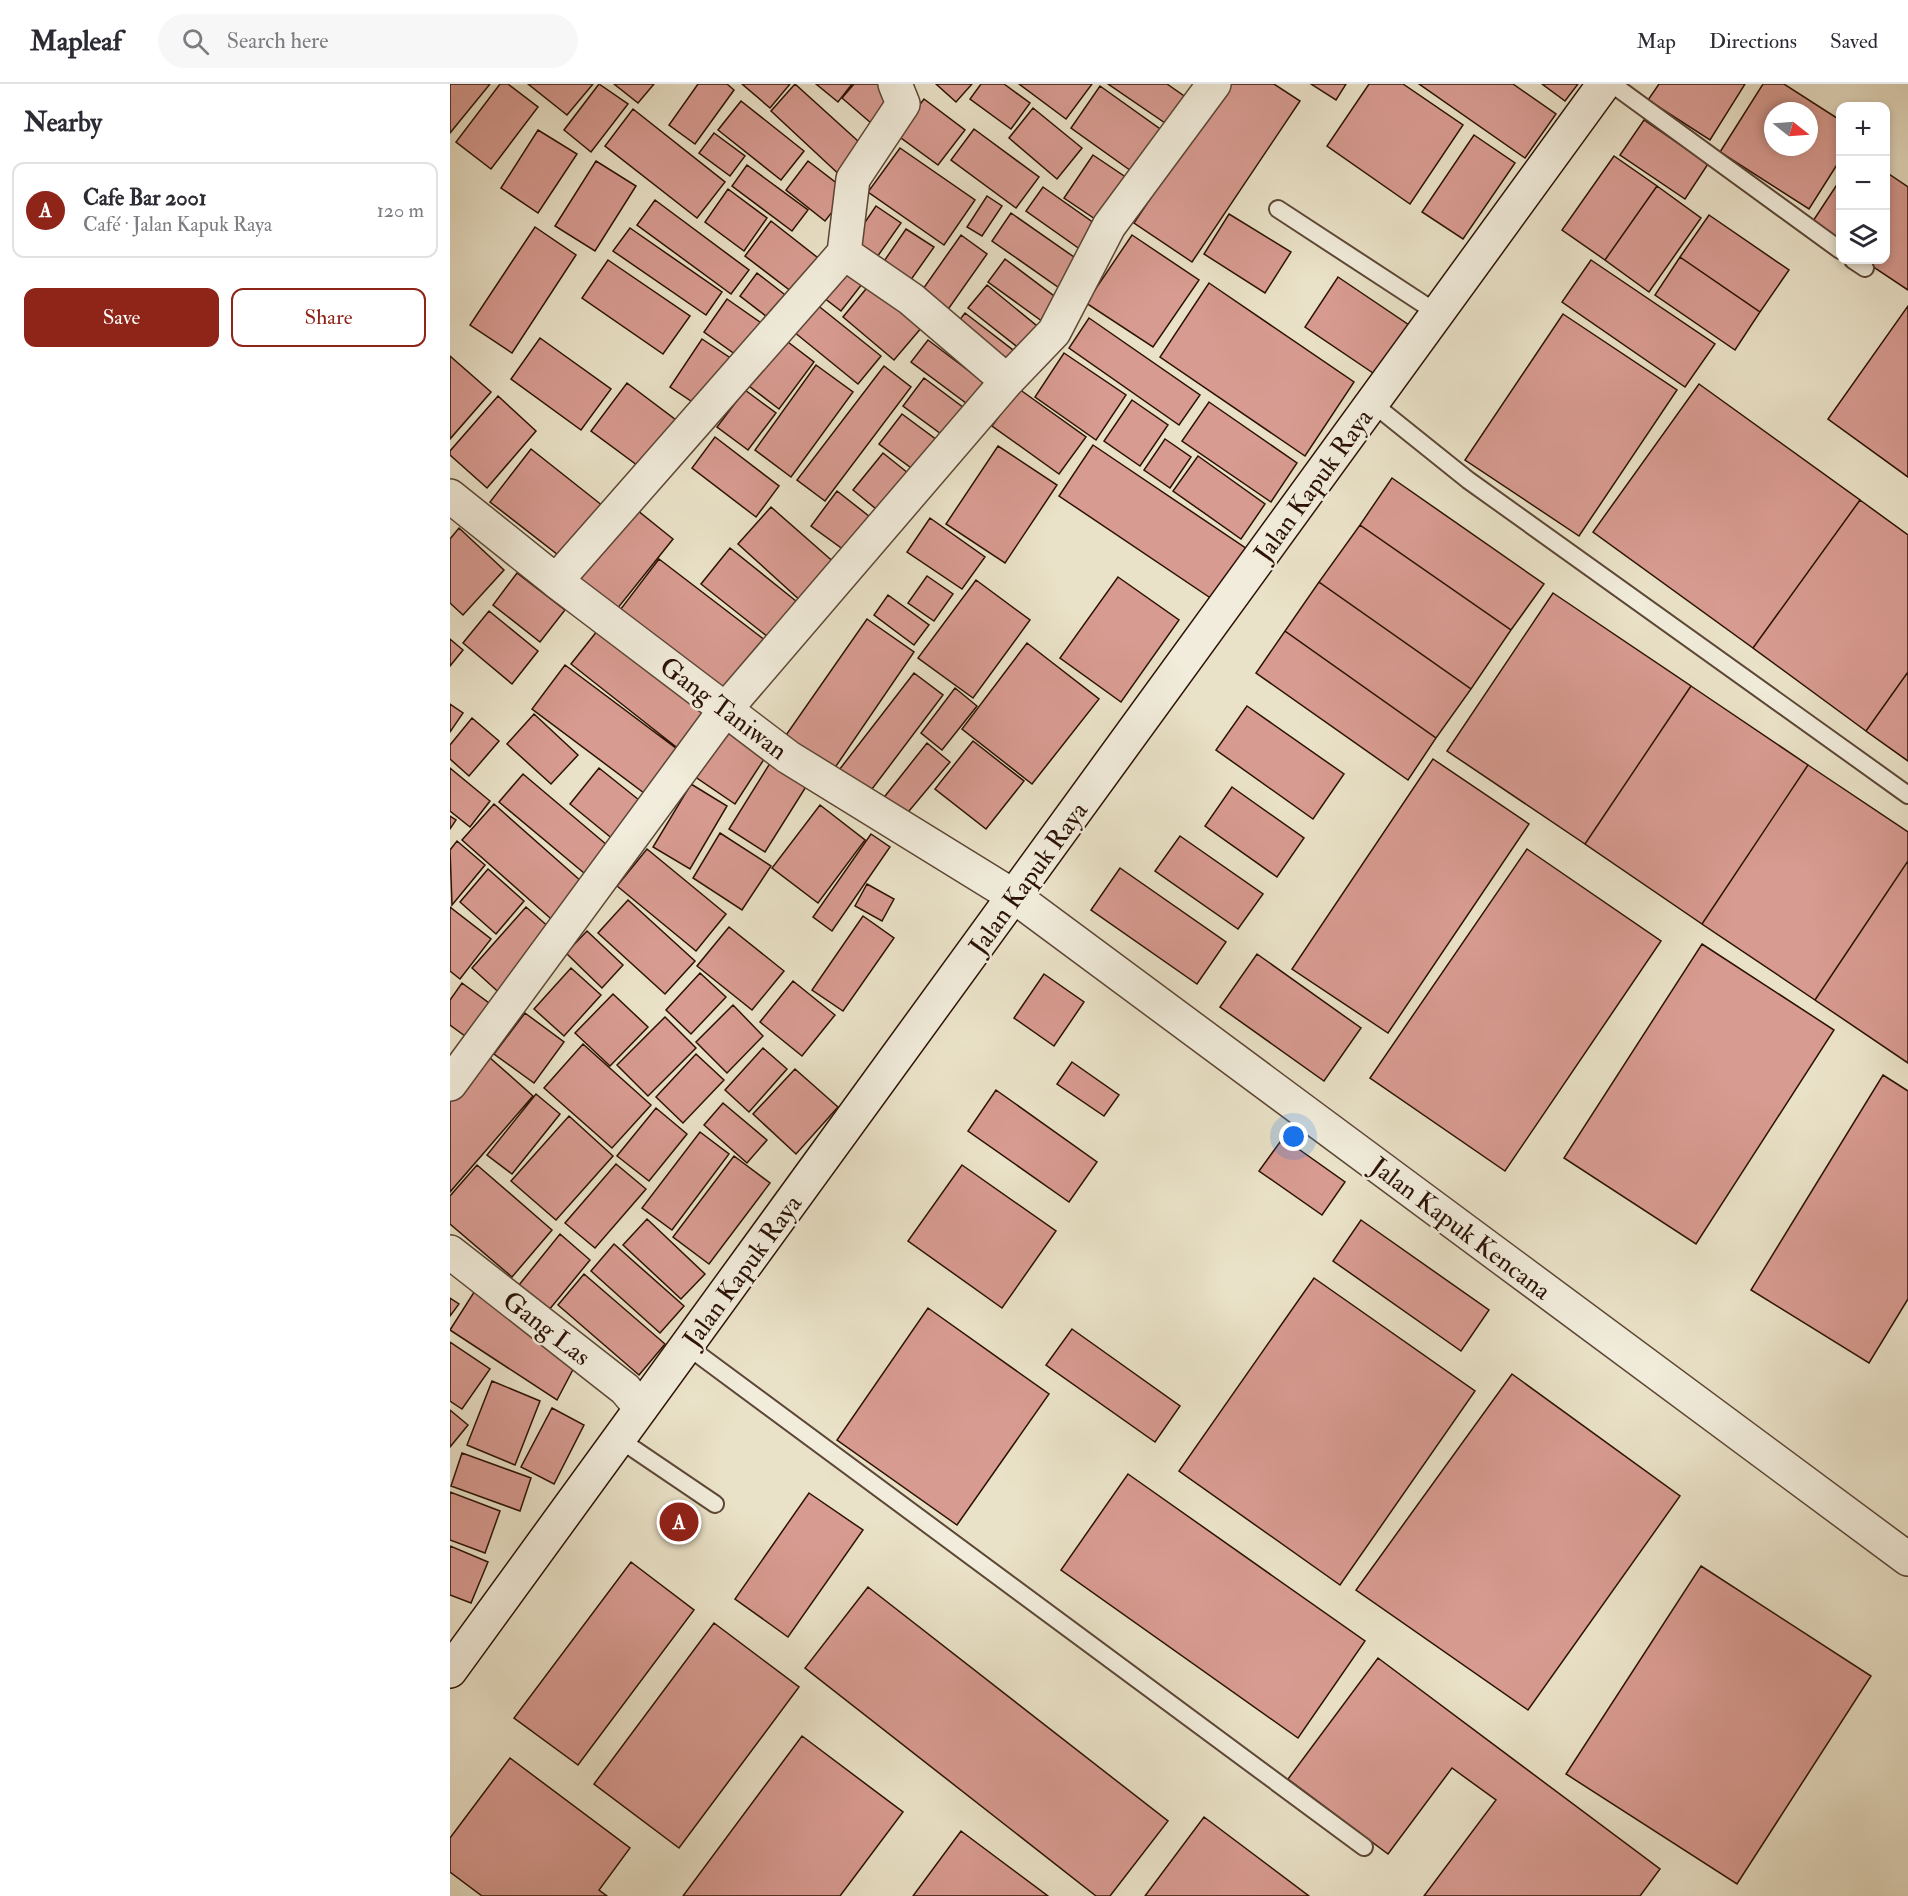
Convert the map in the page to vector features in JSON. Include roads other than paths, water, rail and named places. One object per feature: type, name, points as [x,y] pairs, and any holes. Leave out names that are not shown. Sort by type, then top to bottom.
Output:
[{"type":"street","points":[[556,580],[844,253],[853,179],[903,104],[896,84]]},
{"type":"street","points":[[450,1084],[725,710],[1007,381],[1054,332],[1108,226],[1214,84]]},
{"type":"street","name":"Jalan Kapuk Raya","points":[[450,1671],[1604,84]]},
{"type":"street","points":[[844,253],[911,299],[1007,381]]},
{"type":"street","name":"Gang Taniwan","points":[[450,496],[788,757],[1015,897]]},
{"type":"street","name":"Jalan Kapuk Kencana","points":[[1015,897],[1908,1559]]},
{"type":"street","name":"Gang Las","points":[[450,1252],[625,1389],[641,1408]]},
{"type":"lane","points":[[1611,84],[1836,247]]},
{"type":"lane","points":[[1278,209],[1437,313]]},
{"type":"lane","points":[[1372,403],[1468,480],[1908,795]]},
{"type":"lane","points":[[687,1346],[1364,1847]]},
{"type":"lane","points":[[619,1439],[715,1504]]},
{"type":"place","name":"Cafe Bar 2001","points":[[679,1522]]}]
